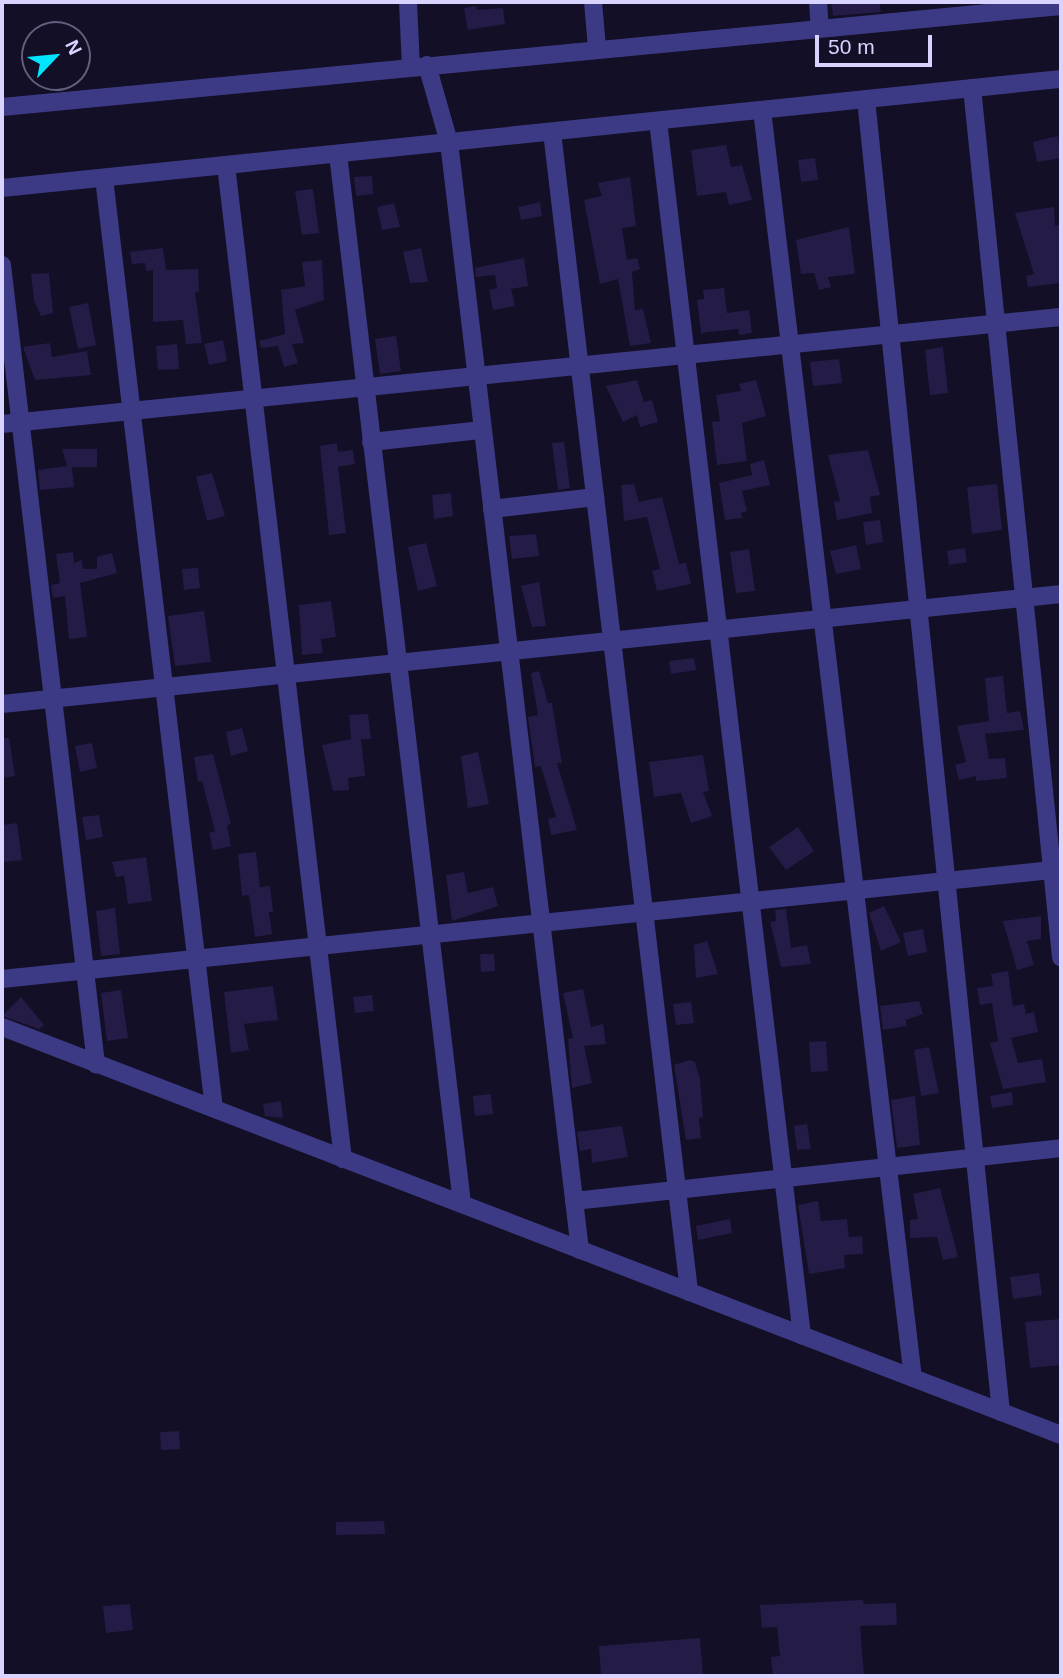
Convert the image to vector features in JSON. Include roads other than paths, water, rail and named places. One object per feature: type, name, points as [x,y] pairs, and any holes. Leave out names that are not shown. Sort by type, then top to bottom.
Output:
[{"type":"street","points":[[408,2],[419,66],[449,142],[580,1250]]},
{"type":"street","points":[[593,2],[597,48]]},
{"type":"street","points":[[818,2],[820,28]]},
{"type":"street","points":[[2,107],[820,28],[969,8],[1061,6]]},
{"type":"street","points":[[2,188],[1061,79]]},
{"type":"street","points":[[972,88],[1024,598],[1057,870],[1061,957]]},
{"type":"street","points":[[866,99],[1001,1412]]},
{"type":"street","points":[[762,110],[913,1378]]},
{"type":"street","points":[[658,121],[802,1335]]},
{"type":"street","points":[[552,132],[689,1292]]},
{"type":"street","points":[[338,154],[462,1204]]},
{"type":"street","points":[[226,165],[343,1158]]},
{"type":"street","points":[[104,178],[214,1109]]},
{"type":"street","points":[[2,265],[11,423],[53,699],[96,1063]]},
{"type":"street","points":[[11,423],[996,321],[1061,317]]},
{"type":"street","points":[[371,442],[482,430]]},
{"type":"street","points":[[492,509],[595,497]]},
{"type":"street","points":[[2,704],[1061,594]]},
{"type":"street","points":[[2,979],[1057,870]]},
{"type":"street","points":[[2,1027],[1061,1435]]},
{"type":"street","points":[[574,1201],[1061,1148]]}]
